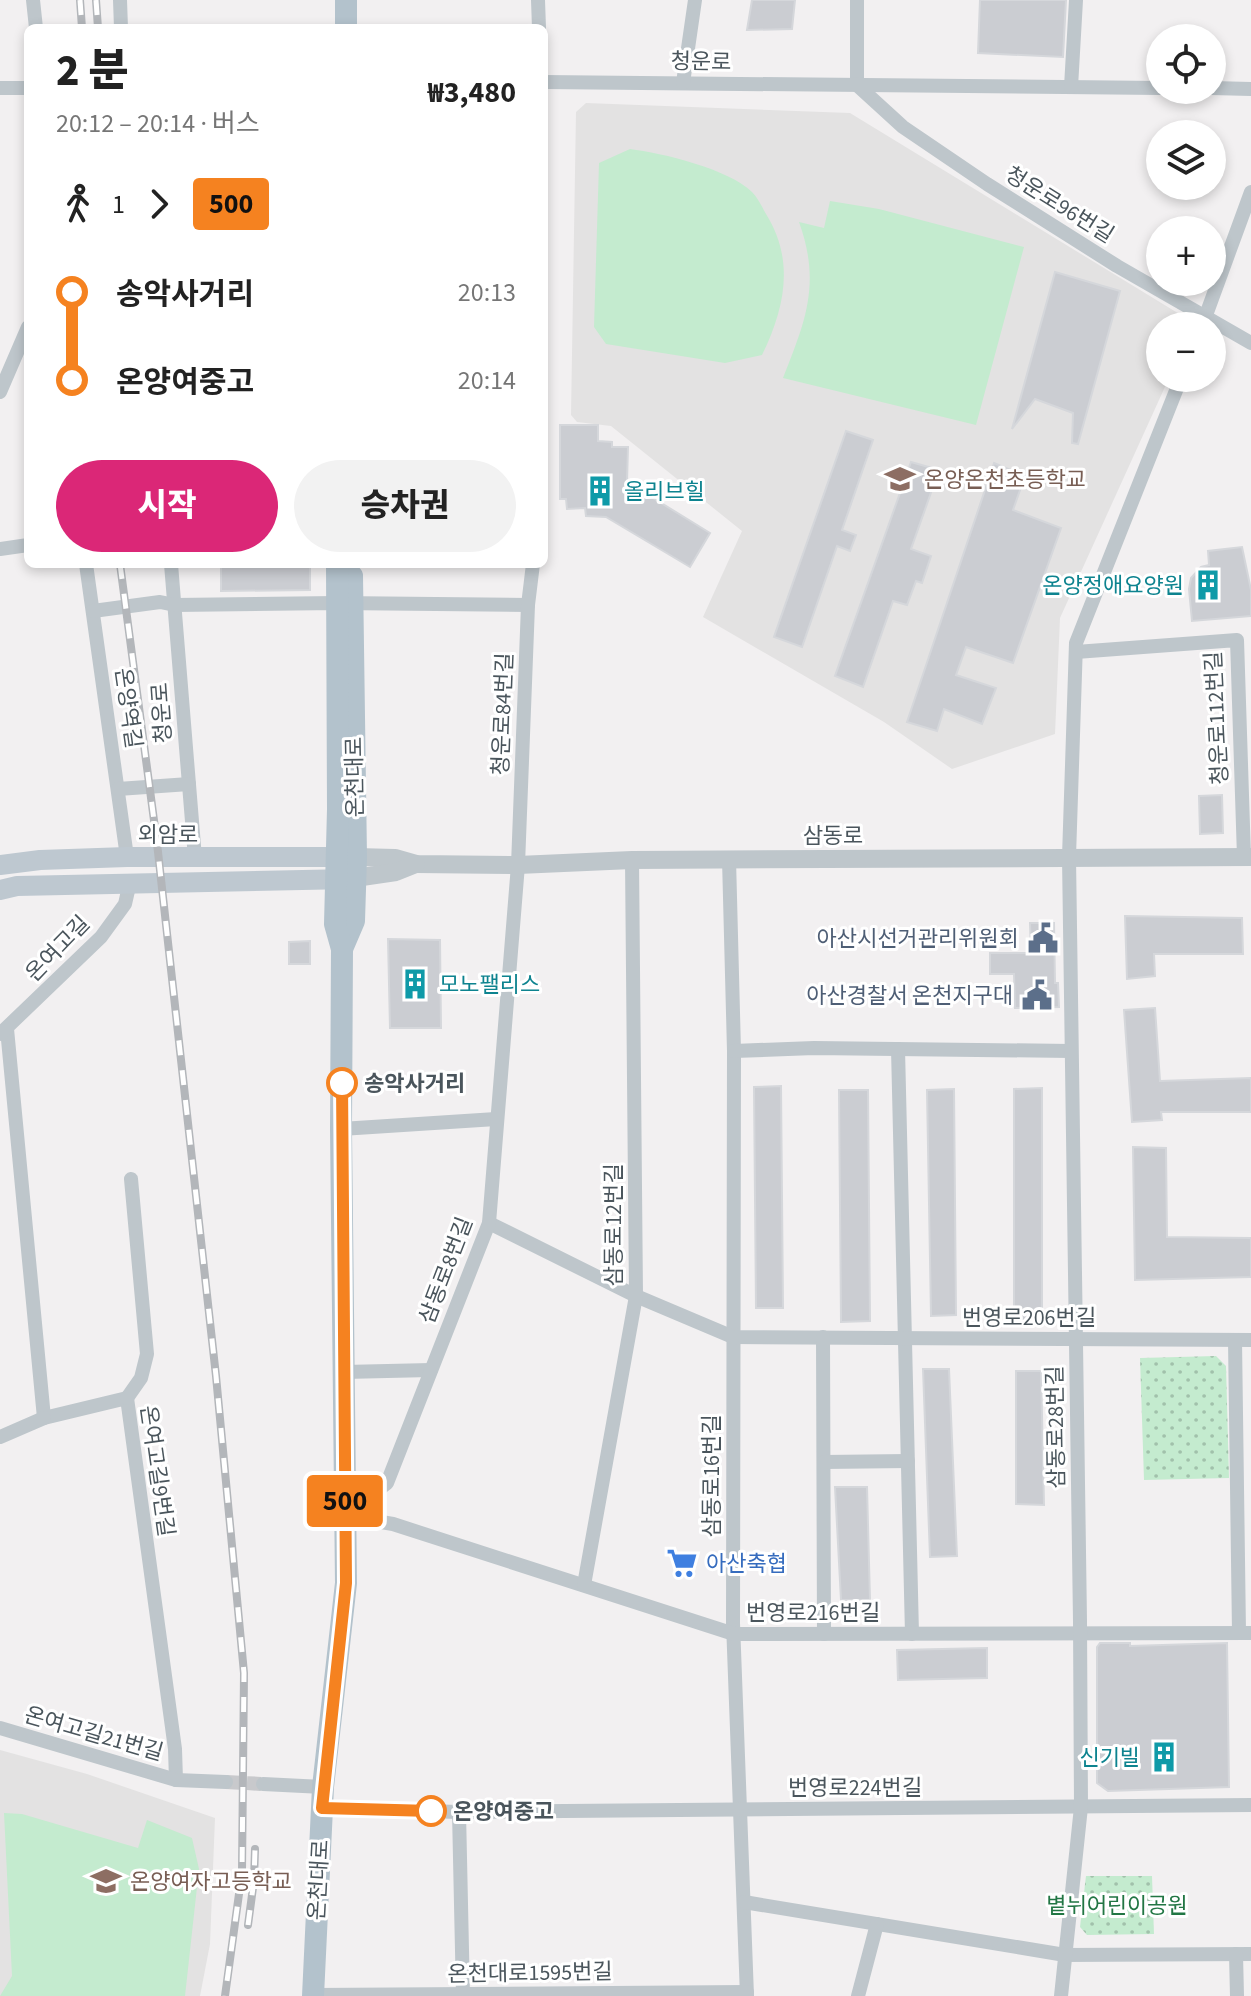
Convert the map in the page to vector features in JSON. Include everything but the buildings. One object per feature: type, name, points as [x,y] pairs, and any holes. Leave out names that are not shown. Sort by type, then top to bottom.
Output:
[{"type":"main road","points":[[334,0],[335,24]]},
{"type":"main road","points":[[346,0],[346,24]]},
{"type":"main road","name":"온천대로","points":[[313,1995],[322,1797],[346,1583],[342,949],[354,921],[346,868],[344,603],[338,568]]},
{"type":"main road","name":"온천대로","points":[[344,603],[351,568]]},
{"type":"main road","name":"외암로","points":[[0,865],[40,860],[127,857],[195,858],[346,868]]},
{"type":"main road","points":[[0,890],[17,886],[346,868]]},
{"type":"street","points":[[33,0],[36,24]]},
{"type":"street","points":[[120,0],[121,24]]},
{"type":"street","points":[[538,0],[539,24]]},
{"type":"street","points":[[683,83],[695,0]]},
{"type":"street","points":[[857,0],[857,85]]},
{"type":"street","points":[[1071,87],[1076,0]]},
{"type":"street","name":"청운로","points":[[548,82],[1146,88]]},
{"type":"street","name":"청운로96번길","points":[[857,85],[915,135],[1188,312]]},
{"type":"street","points":[[0,88],[24,88]]},
{"type":"street","points":[[1226,88],[1251,89]]},
{"type":"street","points":[[1207,312],[1251,192]]},
{"type":"street","name":"청운로96번길","points":[[1226,332],[1251,343]]},
{"type":"street","points":[[0,392],[24,336]]},
{"type":"street","points":[[1069,857],[1076,643],[1175,392]]},
{"type":"street","points":[[0,549],[24,546]]},
{"type":"street","name":"온양역길","points":[[87,568],[127,857]]},
{"type":"street","name":"청운로","points":[[171,568],[195,858]]},
{"type":"street","name":"청운로84번길","points":[[518,865],[528,605],[533,568]]},
{"type":"street","points":[[93,611],[160,602],[175,605],[528,605]]},
{"type":"street","name":"청운로112번길","points":[[1076,652],[1237,640],[1248,857]]},
{"type":"street","points":[[118,789],[189,784]]},
{"type":"street","name":"삼동로28번길","points":[[1061,1996],[1081,1807],[1069,857]]},
{"type":"street","name":"삼동로","points":[[346,868],[396,872],[416,864],[518,865],[632,860],[1248,857]]},
{"type":"street","name":"삼동로16번길","points":[[729,859],[734,1051],[734,1634],[747,1994]]},
{"type":"street","name":"삼동로12번길","points":[[584,1585],[636,1296],[632,860]]},
{"type":"street","name":"삼동로8번길","points":[[345,1516],[387,1483],[489,1223],[518,865]]},
{"type":"street","name":"온여고길","points":[[4,1032],[101,937],[125,904],[130,882]]},
{"type":"street","points":[[0,1437],[44,1418],[4,1032]]},
{"type":"street","points":[[898,1049],[912,1634]]},
{"type":"street","points":[[734,1051],[1071,1051]]},
{"type":"street","points":[[341,1129],[496,1119]]},
{"type":"street","points":[[127,1398],[141,1378],[147,1354],[131,1179]]},
{"type":"street","name":"번영로206번길","points":[[489,1223],[636,1296],[733,1337],[1251,1340]]},
{"type":"street","points":[[823,1337],[824,1634]]},
{"type":"street","points":[[1235,1340],[1245,1633]]},
{"type":"street","points":[[344,1372],[431,1370]]},
{"type":"street","name":"온여고길9번길","points":[[44,1418],[127,1398],[175,1749],[176,1780]]},
{"type":"street","points":[[824,1462],[908,1461]]},
{"type":"street","name":"번영로216번길","points":[[345,1516],[393,1524],[734,1634],[1245,1633]]},
{"type":"street","name":"온여고길21번길","points":[[0,1728],[176,1780]]},
{"type":"street","points":[[176,1780],[226,1782]]},
{"type":"street","points":[[263,1784],[322,1797]]},
{"type":"street","name":"번영로224번길","points":[[322,1797],[459,1812],[1251,1805]]},
{"type":"street","points":[[459,1812],[463,1996]]},
{"type":"street","points":[[744,1902],[1065,1955],[1244,1954],[1237,1996]]},
{"type":"street","points":[[858,1996],[877,1924]]},
{"type":"street","name":"온천대로1595번길","points":[[313,1995],[747,1994]]},
{"type":"shaded area","name":"온양온천초등학교","points":[[586,103],[850,113],[1176,312],[1146,312],[1146,392],[1163,392],[1060,618],[1055,734],[952,769],[884,722],[703,617],[742,531],[611,426],[577,422],[571,415],[576,112]]},
{"type":"shaded area","name":"온양여자고등학교","points":[[0,1750],[87,1774],[215,1818],[210,1944],[200,1996],[0,1996]]},
{"type":"green space","points":[[630,149],[712,169],[741,184],[758,200],[775,231],[784,266],[781,302],[762,355],[725,363],[606,344],[594,327],[599,163]]},
{"type":"green space","points":[[830,201],[879,209],[1024,247],[976,425],[783,378],[804,319],[810,283],[806,244],[799,222],[824,228]]},
{"type":"green space","points":[[1216,1356],[1226,1366],[1229,1478],[1144,1480],[1140,1358]]},
{"type":"green space","name":"온양여자고등학교","points":[[4,1813],[22,1814],[138,1848],[147,1820],[192,1838],[199,1869],[185,1996],[0,1996],[12,1976]]},
{"type":"green space","name":"볕뉘어린이공원","points":[[1086,1876],[1152,1876],[1154,1934],[1087,1935],[1080,1927]]},
{"type":"tunnel","points":[[226,1782],[263,1784]]},
{"type":"railway","points":[[80,0],[82,24]]},
{"type":"railway","points":[[96,0],[98,24]]},
{"type":"railway","points":[[121,568],[157,843],[216,1376],[244,1673],[242,1872],[225,1996]]},
{"type":"railway","points":[[248,1925],[255,1849]]},
{"type":"bus line","name":"500","points":[[342,1083],[346,1583],[322,1808],[431,1811]]},
{"type":"place","name":"온양온천초등학교","points":[[900,479]]},
{"type":"place","name":"올리브힐","points":[[600,491]]},
{"type":"place","name":"온양정애요양원","points":[[1208,585]]},
{"type":"place","name":"아산시선거관리위원회","points":[[1043,938]]},
{"type":"place","name":"모노팰리스","points":[[415,984]]},
{"type":"place","name":"아산경찰서 온천지구대","points":[[1037,995]]},
{"type":"place","name":"송악사거리","points":[[342,1083]]},
{"type":"place","name":"아산축협","points":[[682,1563]]},
{"type":"place","name":"신기빌","points":[[1164,1757]]},
{"type":"place","name":"온양여중고","points":[[431,1811]]},
{"type":"place","name":"온양여자고등학교","points":[[106,1881]]}]
